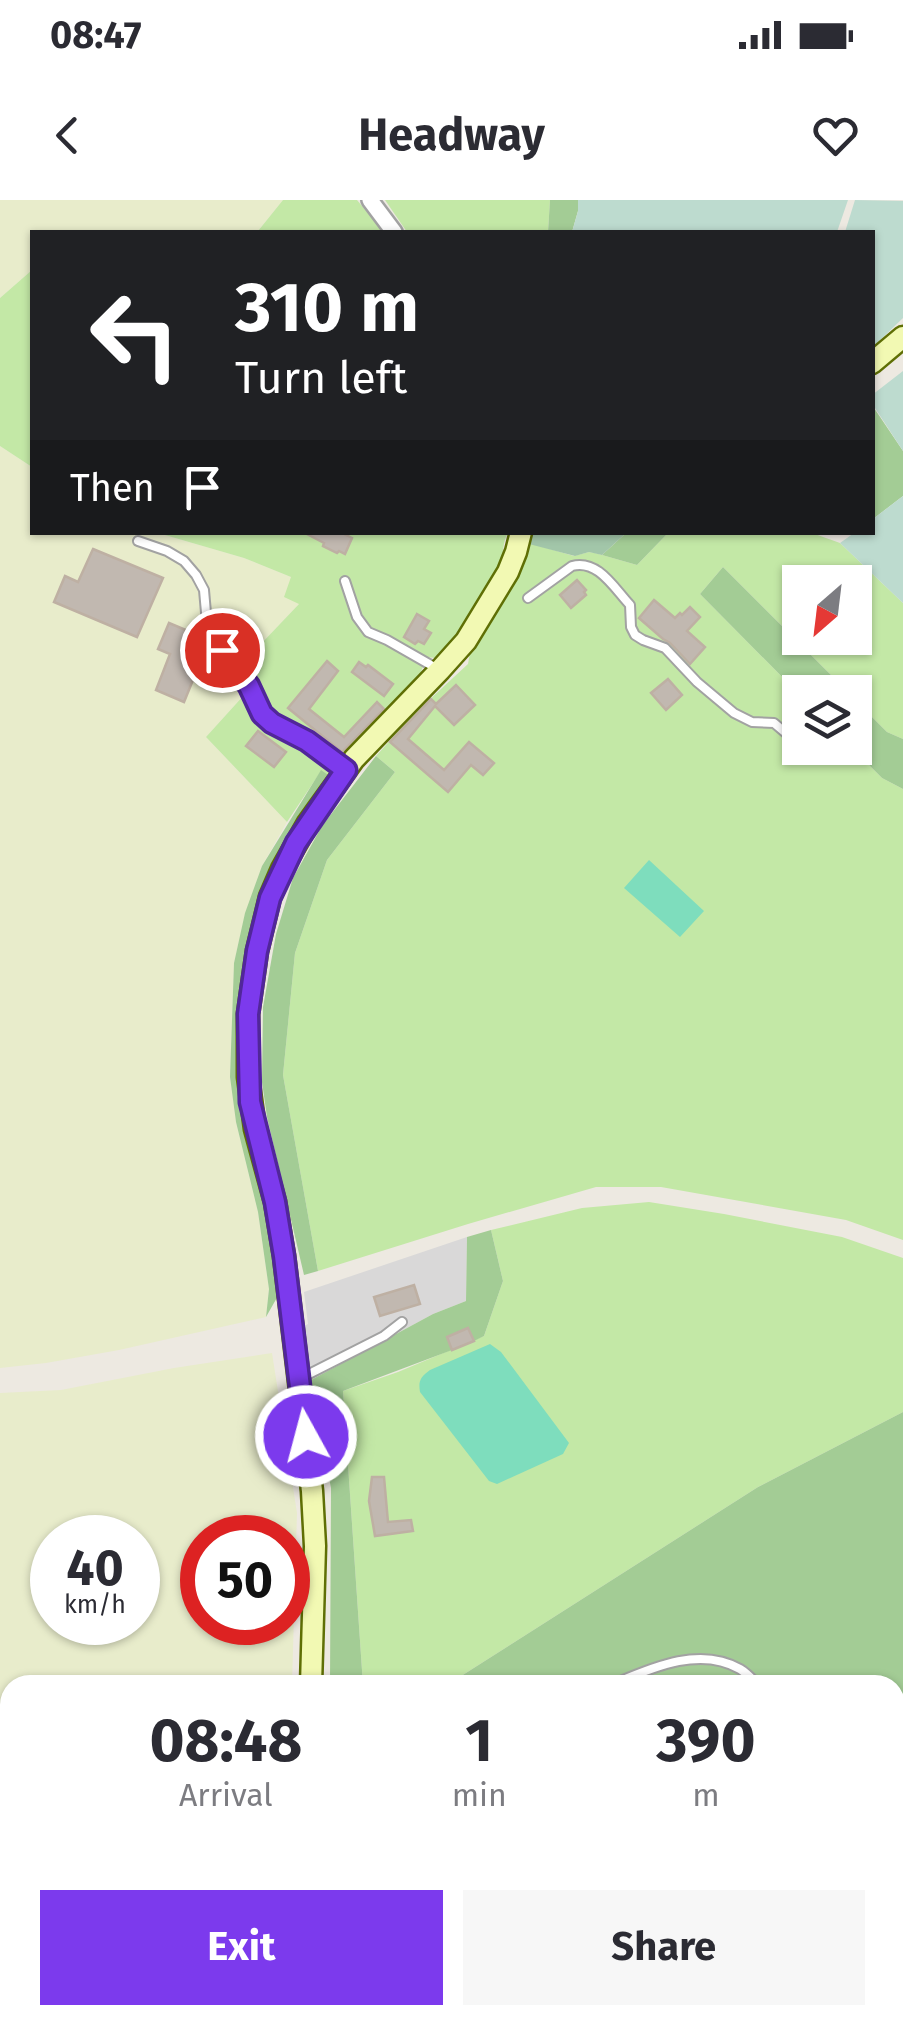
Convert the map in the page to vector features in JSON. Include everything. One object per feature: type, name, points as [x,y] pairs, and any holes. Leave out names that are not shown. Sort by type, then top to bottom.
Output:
[{"type":"main road","points":[[875,360],[903,337]]},
{"type":"main road","points":[[312,1675],[312,1492],[278,1220],[250,1102],[248,1014],[257,951],[270,898],[296,843],[364,748],[466,640],[508,572],[516,552],[517,535]]},
{"type":"street","points":[[370,200],[392,230]]},
{"type":"lane","points":[[138,541],[184,562],[196,575],[204,590],[206,624],[249,686],[262,714],[346,770]]},
{"type":"lane","points":[[528,598],[572,566],[593,566],[630,605],[635,635],[666,648],[734,713],[752,722],[774,723],[782,730]]},
{"type":"lane","points":[[345,581],[357,618],[368,632],[440,670]]},
{"type":"lane","points":[[298,1379],[384,1336],[402,1322]]},
{"type":"lane","points":[[635,1675],[661,1664],[711,1659],[747,1675]]},
{"type":"shaded area","points":[[467,1237],[466,1301],[433,1314],[311,1380],[302,1327],[308,1324],[304,1292]]},
{"type":"green space","points":[[0,200],[283,200],[259,230],[30,230],[30,272],[0,298]]},
{"type":"green space","points":[[283,200],[357,200],[382,230],[259,230]]},
{"type":"green space","points":[[385,200],[550,200],[548,230],[406,230]]},
{"type":"green space","points":[[550,200],[578,200],[573,230],[548,230]]},
{"type":"green space","points":[[578,200],[848,200],[838,230],[573,230]]},
{"type":"green space","points":[[855,200],[903,201],[903,318],[875,345],[875,230],[846,230]]},
{"type":"green space","points":[[30,272],[30,466],[0,446],[0,298]]},
{"type":"green space","points":[[903,371],[903,451],[875,408],[875,393]]},
{"type":"green space","points":[[875,409],[903,451],[903,496],[875,517]]},
{"type":"green space","points":[[0,446],[30,466],[30,535],[165,535],[244,558],[291,577],[300,603],[243,663],[254,684],[206,737],[287,822],[262,866],[245,914],[234,963],[230,1077],[236,1122],[258,1212],[269,1289],[266,1317],[119,1350],[0,1368]]},
{"type":"green space","points":[[903,496],[903,603],[872,573],[872,565],[863,565],[840,543],[851,535],[875,535],[875,517]]},
{"type":"green space","points":[[165,535],[507,535],[497,575],[463,628],[435,658],[427,657],[417,681],[331,777],[321,771],[287,822],[206,737],[254,684],[242,664],[299,604],[284,597],[291,577],[244,558]]},
{"type":"green space","points":[[530,535],[624,535],[602,555],[589,552],[575,556],[529,544]]},
{"type":"green space","points":[[624,535],[666,535],[637,565],[602,555]]},
{"type":"green space","points":[[666,535],[818,535],[840,543],[863,565],[782,565],[782,626],[723,567],[700,594],[782,677],[782,765],[869,765],[882,778],[903,789],[903,1240],[846,1220],[661,1187],[596,1187],[318,1271],[283,1075],[295,953],[327,860],[395,772],[376,756],[468,664],[472,641],[519,567],[529,543],[574,556],[589,552],[637,565]]},
{"type":"green space","points":[[723,567],[782,626],[782,655],[811,655],[831,675],[782,677],[700,594]]},
{"type":"green space","points":[[872,573],[903,603],[903,739],[887,732],[872,717],[872,675],[831,675],[811,655],[872,655]]},
{"type":"green space","points":[[872,717],[887,732],[903,739],[903,789],[882,778],[869,765]]},
{"type":"green space","points":[[376,756],[395,772],[327,860],[295,953],[283,1075],[318,1271],[304,1275],[267,1117],[262,1082],[263,1007],[276,934],[293,878],[322,826]]},
{"type":"green space","points":[[321,770],[331,777],[299,828],[246,1008],[283,1287],[266,1317],[269,1289],[258,1212],[236,1122],[230,1077],[234,963],[245,913],[262,866]]},
{"type":"green space","points":[[649,860],[704,911],[680,937],[624,888]]},
{"type":"green space","points":[[649,1202],[842,1237],[903,1258],[903,1412],[758,1487],[463,1675],[362,1675],[343,1391],[484,1336],[503,1281],[491,1230],[582,1208]]},
{"type":"green space","points":[[491,1230],[503,1281],[484,1336],[474,1341],[468,1329],[447,1337],[452,1350],[343,1391],[362,1675],[330,1675],[331,1488],[311,1380],[433,1314],[466,1301],[467,1237]]},
{"type":"green space","points":[[490,1344],[501,1352],[569,1443],[563,1454],[497,1484],[489,1481],[419,1388],[430,1370]]},
{"type":"green space","points":[[272,1353],[297,1515],[180,1515],[180,1645],[293,1645],[292,1675],[0,1675],[0,1393],[61,1390]]},
{"type":"green space","points":[[903,1412],[903,1675],[463,1675],[758,1487]]},
{"type":"building","points":[[309,535],[352,538],[345,554],[323,546]]},
{"type":"building","points":[[93,549],[163,578],[137,637],[54,602],[65,576],[78,582]]},
{"type":"building","points":[[577,580],[586,595],[571,608],[560,595]]},
{"type":"building","points":[[654,600],[675,618],[690,607],[700,617],[687,631],[705,647],[690,664],[639,618]]},
{"type":"building","points":[[417,614],[429,621],[424,629],[431,633],[424,644],[404,637]]},
{"type":"building","points":[[169,623],[205,638],[208,643],[184,702],[156,690],[170,654],[158,649]]},
{"type":"building","points":[[327,661],[338,671],[309,709],[344,737],[377,702],[384,709],[342,752],[288,708]]},
{"type":"building","points":[[359,662],[393,684],[384,696],[352,672]]},
{"type":"building","points":[[668,679],[682,695],[666,710],[651,693]]},
{"type":"building","points":[[456,685],[475,705],[454,725],[435,706],[408,739],[444,770],[469,742],[494,763],[483,775],[471,765],[448,792],[390,742],[431,699],[436,704]]},
{"type":"building","points":[[258,731],[286,752],[274,767],[246,746]]},
{"type":"building","points":[[414,1285],[420,1304],[380,1316],[374,1297]]},
{"type":"building","points":[[468,1328],[474,1341],[452,1350],[447,1337]]},
{"type":"building","points":[[372,1477],[384,1477],[388,1522],[411,1520],[413,1531],[375,1536],[369,1501]]},
{"type":"route","points":[[222,650],[249,686],[262,714],[346,770],[308,822],[270,898],[248,1014],[250,1102],[275,1202],[306,1436]]}]
